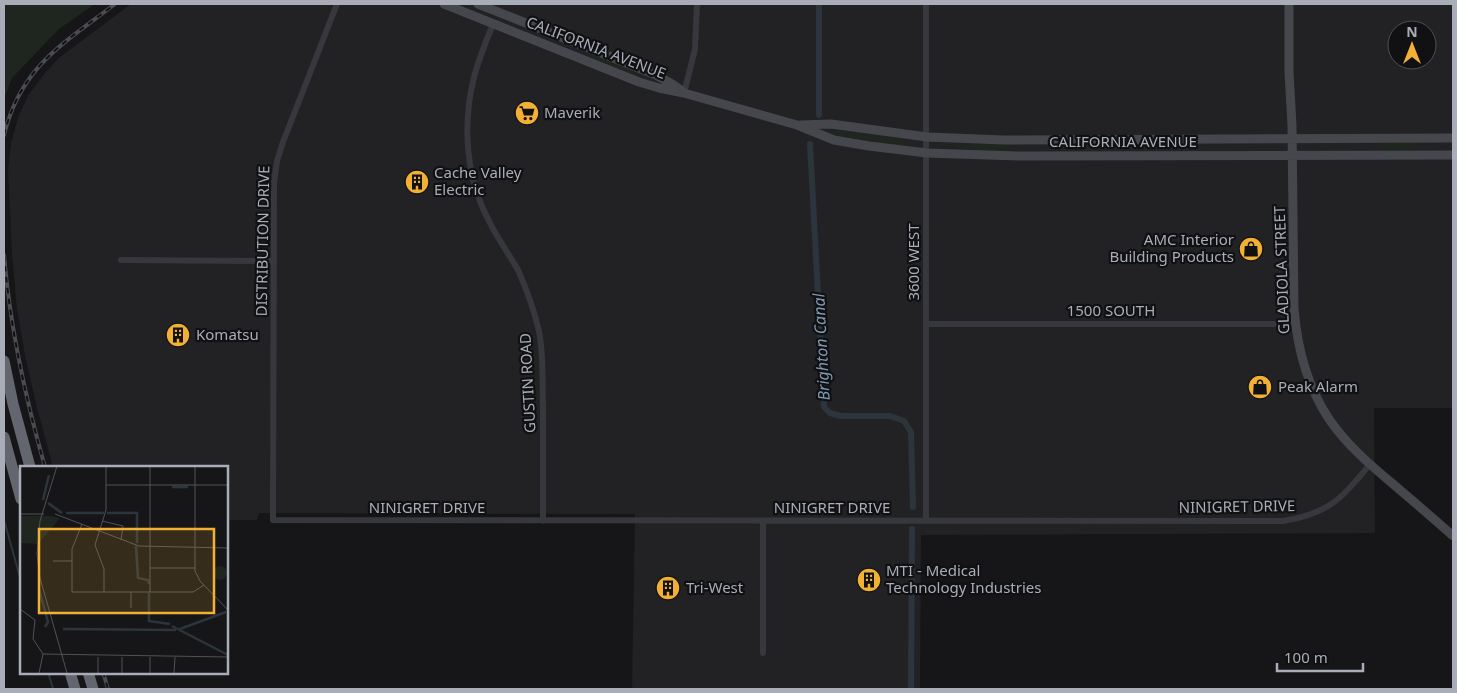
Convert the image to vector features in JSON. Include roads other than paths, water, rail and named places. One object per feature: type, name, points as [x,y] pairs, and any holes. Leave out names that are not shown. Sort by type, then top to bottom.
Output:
[{"type":"highway","points":[[4,361],[30,466]]},
{"type":"highway","points":[[4,437],[20,495]]},
{"type":"highway","points":[[70,673],[75,689]]},
{"type":"highway","points":[[88,673],[93,689]]},
{"type":"main road","name":"CALIFORNIA AVENUE","points":[[444,4],[639,82],[797,125],[823,137],[869,146],[927,152],[1034,156],[1453,155]]},
{"type":"main road","name":"CALIFORNIA AVENUE","points":[[478,4],[499,8],[656,75],[684,93]]},
{"type":"main road","name":"GLADIOLA STREET","points":[[1289,4],[1295,324],[1303,361],[1311,386],[1320,404],[1342,436],[1370,464],[1453,536]]},
{"type":"main road","points":[[493,24],[499,8]]},
{"type":"main road","name":"CALIFORNIA AVENUE","points":[[797,125],[831,124],[927,137],[962,139],[1453,138]]},
{"type":"main road","points":[[1433,138],[1433,155]]},
{"type":"main road","points":[[1183,139],[1183,155]]},
{"type":"main road","points":[[1034,140],[1034,156]]},
{"type":"street","name":"DISTRIBUTION DRIVE","points":[[274,520],[274,183],[277,161],[283,142],[337,4]]},
{"type":"street","points":[[684,93],[696,49],[697,4]]},
{"type":"street","name":"3600 WEST","points":[[926,4],[926,521]]},
{"type":"street","name":"GUSTIN ROAD","points":[[493,24],[474,77],[468,128],[468,149],[473,178],[481,204],[500,243],[517,268],[523,281],[532,305],[539,333],[542,364],[543,521]]},
{"type":"street","points":[[121,260],[274,261]]},
{"type":"street","name":"1500 SOUTH","points":[[927,324],[1295,324]]},
{"type":"street","name":"NINIGRET DRIVE","points":[[274,520],[1283,521],[1304,518],[1334,504],[1370,464]]},
{"type":"street","points":[[763,521],[763,653]]},
{"type":"waterway","name":"Brighton Canal","points":[[819,4],[819,115]]},
{"type":"waterway","name":"Brighton Canal","points":[[810,144],[824,407],[830,413],[841,416],[890,416],[904,421],[911,432],[913,507]]},
{"type":"waterway","points":[[4,520],[20,577]]},
{"type":"waterway","name":"Brighton Canal","points":[[911,689],[912,529]]},
{"type":"waterway","points":[[48,673],[53,689]]},
{"type":"railway","points":[[4,135],[21,91],[33,74],[62,45],[115,4]]},
{"type":"railway","points":[[4,255],[10,309],[19,362],[45,466]]},
{"type":"railway","points":[[103,673],[108,689]]},
{"type":"place","name":"Maverik","points":[[527,113]]},
{"type":"place","name":"Cache Valley Electric","points":[[417,182]]},
{"type":"place","name":"AMC Interior Building Products","points":[[1251,249]]},
{"type":"place","name":"Komatsu","points":[[178,335]]},
{"type":"place","name":"Peak Alarm","points":[[1260,387]]},
{"type":"place","name":"MTI - Medical Technology Industries","points":[[869,580]]},
{"type":"place","name":"Tri-West","points":[[668,588]]}]
